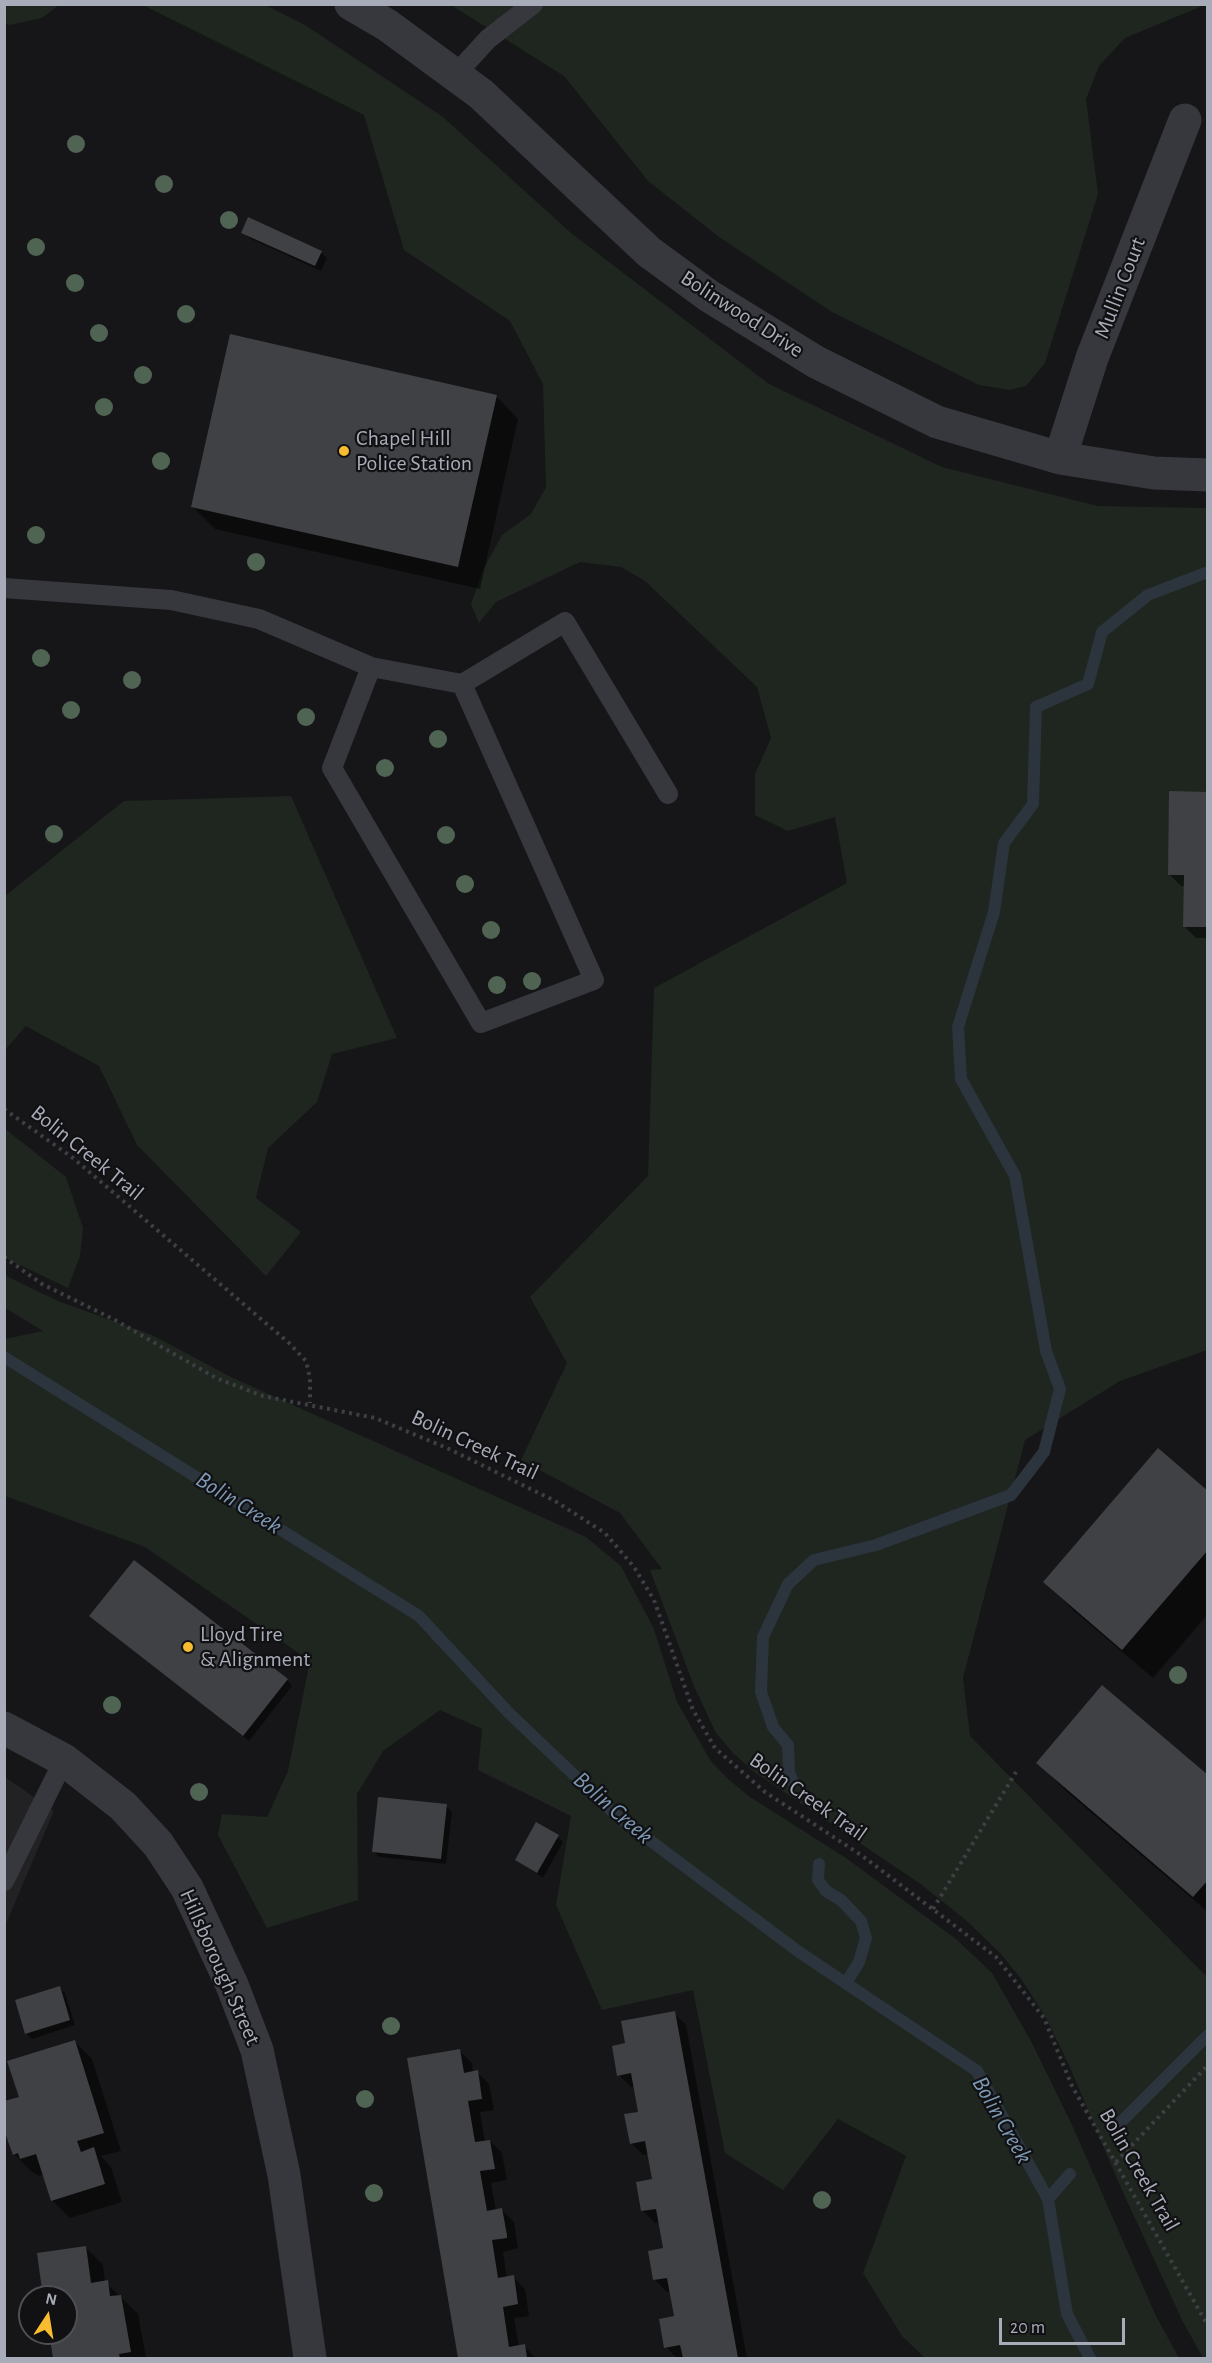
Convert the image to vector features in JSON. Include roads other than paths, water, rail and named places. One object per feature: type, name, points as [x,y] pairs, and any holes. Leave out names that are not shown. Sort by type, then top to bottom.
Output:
[{"type":"street","name":"Bolinwood Drive","points":[[351,4],[387,25],[481,94],[649,252],[709,297],[816,362],[937,422],[1060,458],[1154,473],[1208,476]]},
{"type":"street","name":"Mullin Court","points":[[1060,458],[1092,358],[1185,120]]},
{"type":"street","name":"Hillsborough Street","points":[[4,1728],[64,1760],[123,1806],[158,1844],[187,1888],[232,1984],[257,2050],[284,2175],[310,2358]]},
{"type":"lane","points":[[456,75],[488,39],[532,4]]},
{"type":"lane","points":[[4,588],[171,600],[259,619],[371,668],[462,684],[565,622],[668,794]]},
{"type":"lane","points":[[371,668],[332,768],[481,1023],[594,980],[462,684]]},
{"type":"lane","points":[[6,1870],[64,1760]]},
{"type":"waterway","points":[[793,1782],[789,1772],[788,1745],[773,1727],[761,1692],[763,1637],[788,1584],[814,1560],[876,1545],[1011,1495],[1044,1452],[1060,1389],[1046,1351],[1015,1176],[961,1079],[958,1027],[994,912],[1004,843],[1033,804],[1036,707],[1088,684],[1102,632],[1148,595],[1208,572]]},
{"type":"waterway","name":"Bolin Creek","points":[[4,1357],[419,1616],[509,1713],[616,1815],[799,1952],[977,2071],[1048,2199],[1067,2314],[1090,2358]]},
{"type":"waterway","points":[[819,1864],[818,1880],[826,1891],[841,1900],[861,1921],[866,1938],[859,1962],[846,1983]]},
{"type":"waterway","points":[[1121,2122],[1208,2035]]},
{"type":"waterway","points":[[1048,2199],[1070,2174]]},
{"type":"place","name":"Chapel Hill Police Station","points":[[344,451]]},
{"type":"place","name":"Lloyd Tire & Alignment","points":[[188,1647]]}]
